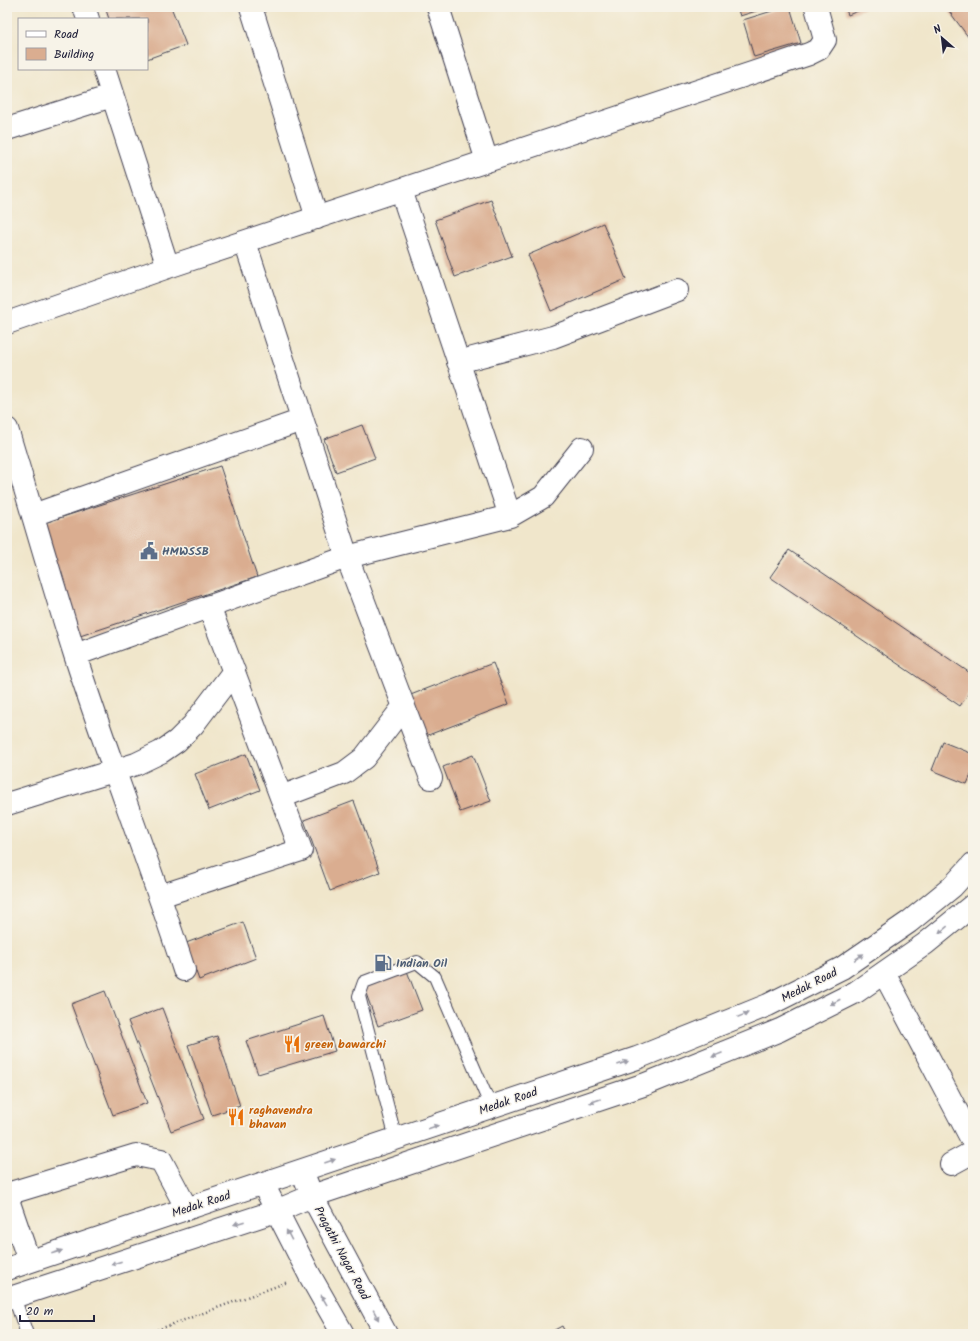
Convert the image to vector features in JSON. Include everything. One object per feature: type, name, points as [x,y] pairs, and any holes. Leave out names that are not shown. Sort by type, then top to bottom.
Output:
[{"type":"street","points":[[84,7],[88,18]]},
{"type":"street","points":[[250,7],[317,218]]},
{"type":"street","points":[[438,7],[488,161]]},
{"type":"street","points":[[7,323],[168,267],[810,54],[819,49],[825,40],[816,7]]},
{"type":"street","points":[[104,70],[168,267]]},
{"type":"street","points":[[7,129],[112,96]]},
{"type":"street","points":[[401,190],[510,516]]},
{"type":"street","points":[[245,242],[347,557],[431,778]]},
{"type":"street","points":[[458,362],[553,337],[678,290]]},
{"type":"street","points":[[33,515],[302,420]]},
{"type":"street","points":[[7,428],[75,655],[114,771],[160,896],[184,970]]},
{"type":"street","points":[[75,655],[347,557],[510,516],[543,497],[582,448]]},
{"type":"street","points":[[160,896],[301,850],[209,606]]},
{"type":"street","points":[[7,804],[136,764],[161,752],[177,741],[193,725],[234,671]]},
{"type":"street","points":[[281,797],[344,773],[364,758],[404,706]]},
{"type":"street","name":"Medak Road","points":[[7,1269],[637,1058],[768,1005],[835,972],[909,922],[952,887],[973,864]]},
{"type":"street","points":[[10,1298],[276,1211],[312,1196],[646,1084],[780,1030],[856,992],[925,944],[973,905]]},
{"type":"street","points":[[884,973],[973,1142]]},
{"type":"street","points":[[951,1164],[973,1152]]},
{"type":"street","points":[[29,1261],[7,1196],[136,1155],[161,1160],[187,1209]]},
{"type":"street","name":"Pragathi Nagar Road","points":[[302,1170],[312,1196],[386,1334]]},
{"type":"street","points":[[263,1184],[309,1274],[343,1334]]},
{"type":"lane","points":[[396,1139],[359,996],[364,982],[416,962],[435,977],[491,1107]]},
{"type":"lane","points":[[10,1298],[27,1334]]},
{"type":"path","points":[[146,1334],[309,1274]]},
{"type":"building","points":[[105,7],[171,7],[186,45],[148,59],[148,18],[109,18]]},
{"type":"building","points":[[737,7],[769,7],[740,16]]},
{"type":"building","points":[[785,7],[790,7],[801,43],[754,57],[743,20]]},
{"type":"building","points":[[845,7],[868,7],[848,15]]},
{"type":"building","points":[[946,7],[973,7],[973,35],[969,38]]},
{"type":"building","points":[[491,200],[512,256],[455,277],[435,220]]},
{"type":"building","points":[[603,223],[626,279],[551,311],[528,255]]},
{"type":"building","points":[[362,425],[375,458],[336,472],[324,439]]},
{"type":"building","name":"HMWSSB","points":[[220,466],[257,577],[77,637],[41,524]]},
{"type":"building","points":[[789,550],[973,675],[973,687],[960,706],[770,577]]},
{"type":"building","points":[[493,663],[509,704],[423,737],[408,696]]},
{"type":"building","points":[[943,742],[973,754],[973,770],[967,784],[932,770]]},
{"type":"building","points":[[246,754],[260,790],[209,810],[195,774]]},
{"type":"building","points":[[473,755],[491,801],[460,812],[443,767]]},
{"type":"building","points":[[354,801],[380,872],[330,891],[304,820]]},
{"type":"building","points":[[243,922],[256,958],[199,980],[186,943]]},
{"type":"building","points":[[407,971],[422,1010],[378,1026],[364,988]]},
{"type":"building","points":[[105,991],[147,1103],[113,1115],[71,1004]]},
{"type":"building","points":[[162,1008],[204,1119],[171,1131],[128,1021]]},
{"type":"building","points":[[324,1016],[335,1051],[258,1074],[246,1041]]},
{"type":"building","points":[[217,1036],[240,1106],[212,1115],[188,1045]]},
{"type":"building","points":[[562,1326],[566,1334],[547,1334]]},
{"type":"place","name":"HMWSSB","points":[[149,551]]},
{"type":"place","name":"Indian Oil","points":[[383,963]]},
{"type":"place","name":"green bawarchi","points":[[292,1044]]},
{"type":"place","name":"raghavendra bhavan","points":[[236,1117]]}]
